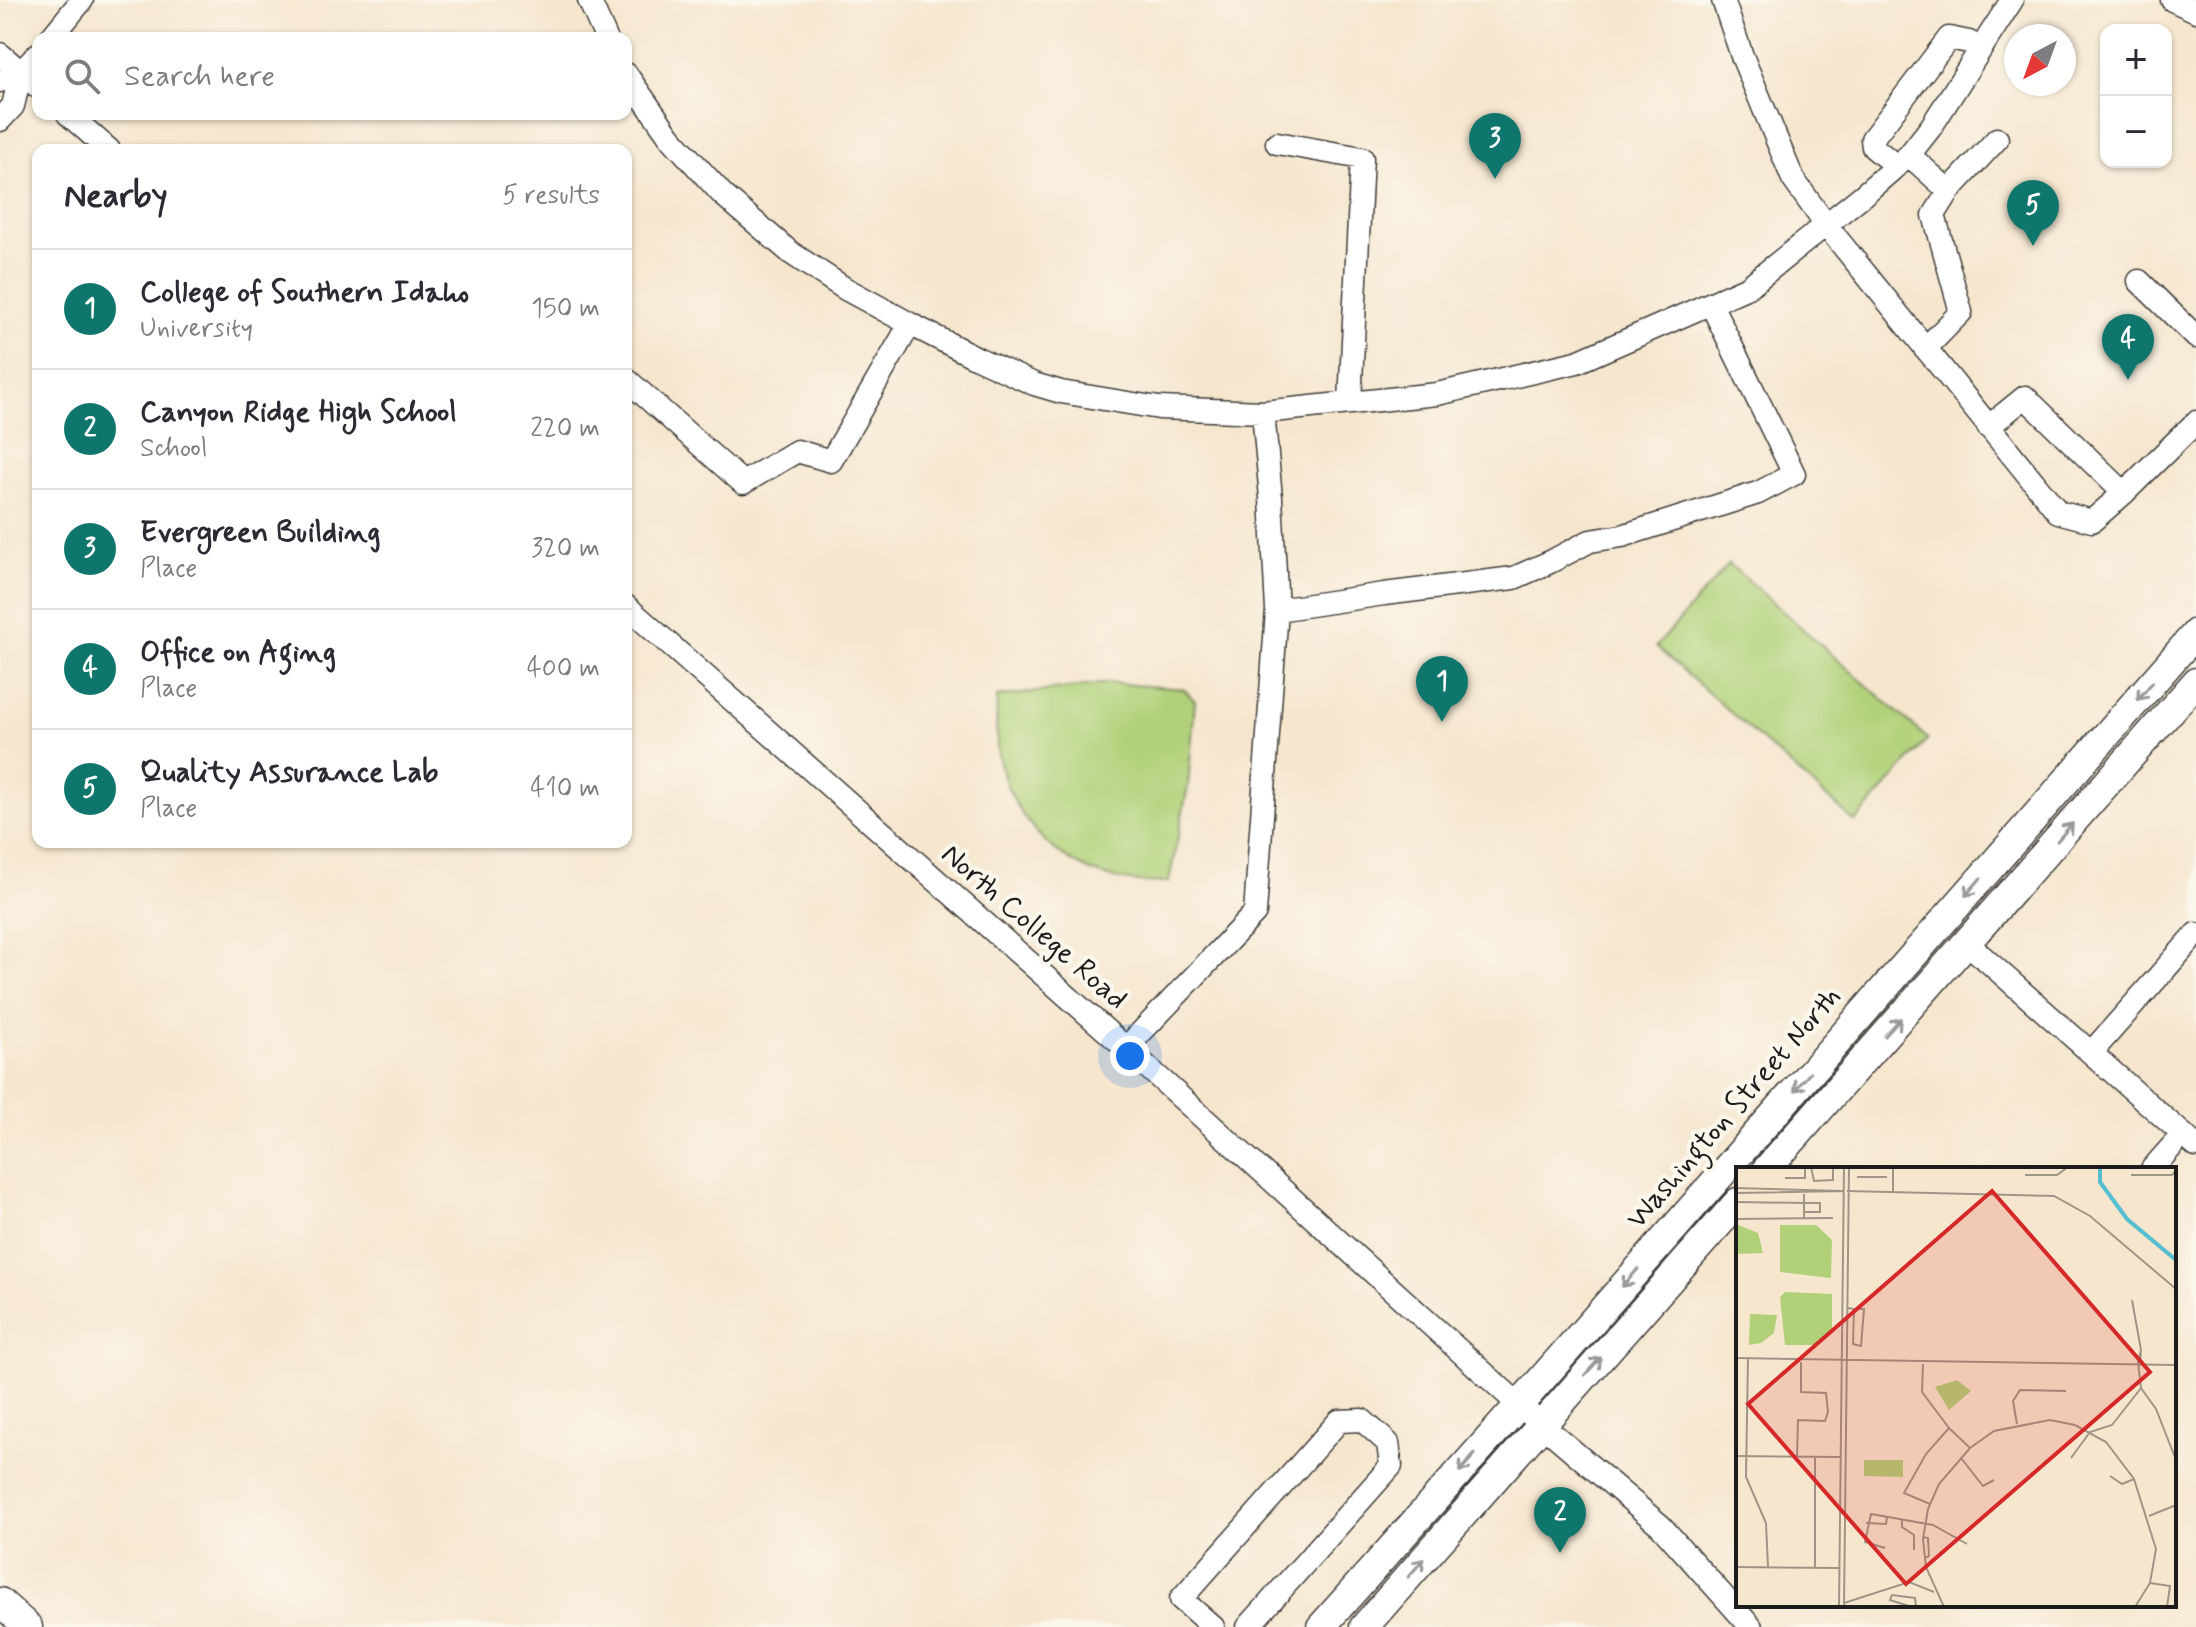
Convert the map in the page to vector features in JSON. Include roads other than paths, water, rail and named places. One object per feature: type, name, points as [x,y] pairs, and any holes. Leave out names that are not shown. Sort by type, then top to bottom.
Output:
[{"type":"main road","name":"Washington Street North","points":[[1321,1627],[2196,633]]},
{"type":"main road","points":[[1769,1167],[2196,682]]},
{"type":"main road","points":[[1364,1627],[1736,1204]]},
{"type":"main road","points":[[0,1602],[28,1627]]},
{"type":"street","points":[[56,32],[82,0]]},
{"type":"street","points":[[589,0],[603,32]]},
{"type":"street","points":[[1723,0],[1742,56],[1793,179],[1826,225],[2058,512],[2092,521],[2196,422]]},
{"type":"street","points":[[632,83],[671,138],[723,195],[791,253],[844,288],[910,324],[1034,384],[1061,392],[1159,408],[1263,412],[1437,394],[1577,362],[1748,287],[1902,160],[1931,127],[2012,0]]},
{"type":"street","points":[[2172,0],[2196,11]]},
{"type":"street","points":[[1949,191],[1902,160],[1873,147],[1872,139],[1949,38],[1969,42],[1981,49]]},
{"type":"street","points":[[0,54],[32,82]]},
{"type":"street","points":[[0,81],[21,72],[32,60]]},
{"type":"street","points":[[0,120],[13,106],[21,72]]},
{"type":"street","points":[[75,120],[102,144]]},
{"type":"street","points":[[1925,349],[1961,312],[1934,215],[1949,191],[1997,139]]},
{"type":"street","points":[[1277,143],[1362,158],[1350,402]]},
{"type":"street","points":[[2139,281],[2196,337]]},
{"type":"street","points":[[1277,610],[1514,578],[1590,541],[1622,536],[1758,493],[1794,474],[1711,304]]},
{"type":"street","points":[[632,384],[743,483],[797,451],[831,461],[910,324]]},
{"type":"street","points":[[1988,427],[2025,397],[2124,493]]},
{"type":"street","points":[[1126,1048],[1255,913],[1277,610],[1263,412]]},
{"type":"street","name":"North College Road","points":[[632,611],[1126,1048],[1519,1405],[1661,1526],[1736,1605]]},
{"type":"street","points":[[2091,1053],[2196,934]]},
{"type":"street","points":[[1967,943],[2190,1140],[2155,1167]]},
{"type":"street","points":[[1213,1627],[1181,1599],[1339,1421],[1362,1420],[1388,1443],[1391,1466],[1248,1627]]},
{"type":"street","name":"North College Road","points":[[1738,1607],[1751,1627]]},
{"type":"place","name":"Evergreen Building","points":[[1495,179]]},
{"type":"place","name":"Quality Assurance Lab","points":[[2033,246]]},
{"type":"place","name":"Office on Aging","points":[[2128,380]]},
{"type":"place","name":"College of Southern Idaho","points":[[1442,722]]},
{"type":"place","name":"Canyon Ridge High School","points":[[1560,1553]]}]
